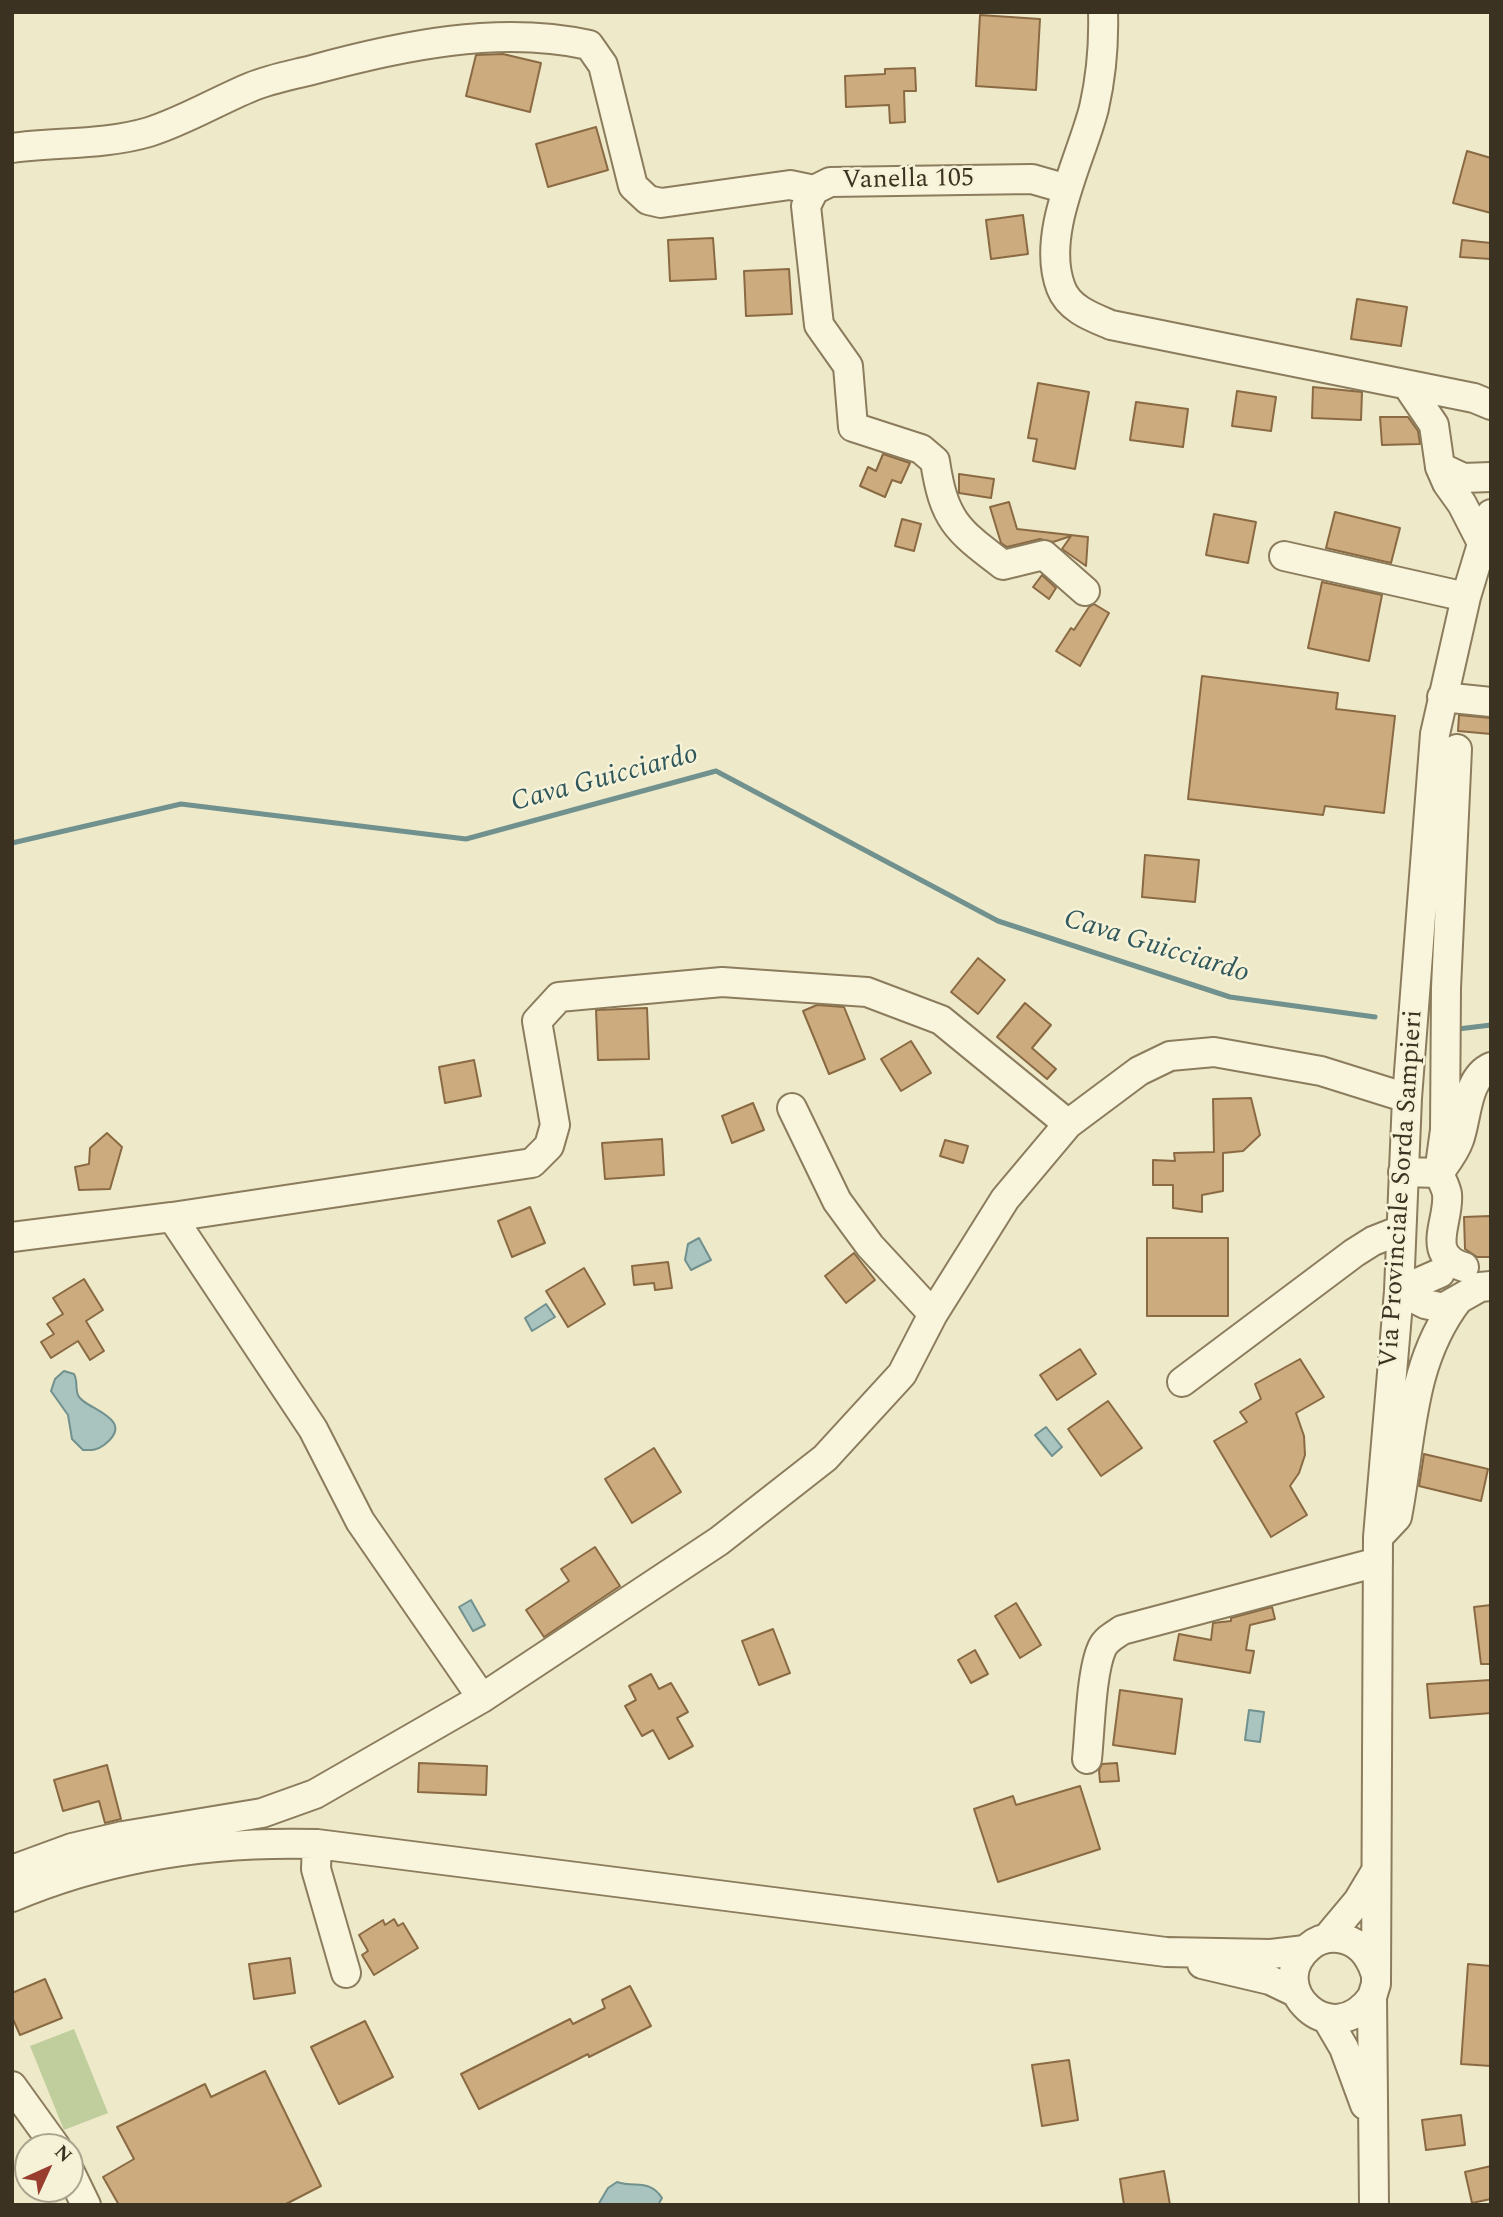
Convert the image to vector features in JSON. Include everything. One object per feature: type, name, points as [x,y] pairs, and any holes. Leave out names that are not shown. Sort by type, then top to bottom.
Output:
[{"type":"street","points":[[1102,12],[1099,84],[1087,134],[1067,189],[1057,239],[1057,269],[1065,297],[1088,315],[1111,325],[1409,388],[1485,398]]},
{"type":"street","points":[[12,148],[52,142],[113,140],[150,132],[254,86],[390,48],[483,38],[565,40],[589,45],[603,65],[633,186],[648,200],[661,202],[790,185],[814,190]]},
{"type":"street","name":"Vanella 105","points":[[1067,189],[1031,179],[830,182],[814,190],[806,206],[819,325],[848,366],[852,427],[921,449],[935,461],[940,498],[960,532],[1003,565],[1044,555],[1085,591]]},
{"type":"street","points":[[1409,388],[1434,425],[1440,467],[1482,543]]},
{"type":"street","points":[[1434,425],[1458,403],[1485,398]]},
{"type":"street","points":[[1440,467],[1463,478],[1491,477]]},
{"type":"street","name":"Via Provinciale Sorda Sampieri","points":[[1372,2124],[1378,1550],[1399,1291],[1407,1098],[1436,734],[1466,597],[1491,514]]},
{"type":"street","points":[[1284,556],[1466,597]]},
{"type":"street","points":[[1442,697],[1491,702]]},
{"type":"street","points":[[1457,749],[1446,988],[1445,1130],[1439,1173],[1447,1195],[1441,1241],[1444,1253],[1453,1263],[1463,1287]]},
{"type":"street","points":[[12,1237],[172,1217],[532,1163],[549,1146],[555,1125],[537,1021],[559,997],[722,982],[867,992],[941,1020],[1068,1124]]},
{"type":"street","points":[[12,1870],[72,1848],[123,1836],[262,1813],[327,1787],[482,1698],[719,1541],[825,1458],[902,1374],[933,1314],[1005,1199],[1068,1124],[1139,1071],[1170,1056],[1214,1052],[1321,1071],[1407,1098]]},
{"type":"street","points":[[1439,1173],[1459,1143],[1471,1092],[1486,1069],[1491,1067]]},
{"type":"street","points":[[792,1108],[837,1201],[870,1246],[933,1314]]},
{"type":"street","points":[[1403,1172],[1439,1173]]},
{"type":"street","points":[[172,1217],[313,1429],[360,1521],[482,1698]]},
{"type":"street","points":[[1182,1382],[1354,1253],[1401,1223],[1463,1287]]},
{"type":"street","points":[[1399,1291],[1463,1287]]},
{"type":"street","points":[[1390,1381],[1407,1351],[1463,1287]]},
{"type":"street","points":[[1087,1759],[1098,1665],[1102,1648],[1110,1638],[1122,1630],[1378,1550],[1397,1517],[1417,1387],[1431,1341],[1463,1287]]},
{"type":"street","points":[[21,1892],[93,1867],[173,1852],[256,1843],[317,1844],[1166,1952],[1271,1954],[1316,1944],[1353,1941],[1363,1949],[1374,1984],[1353,2016],[1327,2019]]},
{"type":"street","points":[[317,1844],[316,1869],[346,1973]]},
{"type":"street","points":[[1374,2205],[1372,2124],[1344,2048],[1327,2019],[1304,2005],[1297,1993],[1294,1970],[1358,1901],[1376,1871]]},
{"type":"street","points":[[1166,1952],[1200,1964],[1270,1980],[1297,1993]]},
{"type":"street","points":[[12,2086],[46,2133]]},
{"type":"green space","points":[[74,2029],[108,2113],[64,2130],[30,2046]]},
{"type":"water","points":[[699,1238],[711,1260],[691,1270],[685,1260],[688,1244]]},
{"type":"water","points":[[546,1304],[555,1317],[532,1331],[525,1318]]},
{"type":"water","points":[[64,1371],[74,1374],[77,1392],[82,1400],[106,1415],[115,1428],[113,1436],[94,1450],[83,1450],[72,1439],[68,1415],[51,1391],[55,1379]]},
{"type":"water","points":[[1046,1427],[1062,1447],[1052,1456],[1035,1435]]},
{"type":"water","points":[[471,1600],[485,1625],[473,1631],[459,1607]]},
{"type":"water","points":[[1249,1710],[1264,1712],[1260,1742],[1245,1740]]},
{"type":"water","points":[[617,2182],[653,2188],[662,2198],[658,2205],[598,2205],[608,2188]]},
{"type":"building","points":[[980,15],[1040,19],[1036,90],[976,86]]},
{"type":"building","points":[[503,54],[541,63],[530,112],[466,96],[476,55]]},
{"type":"building","points":[[915,68],[916,91],[904,91],[905,122],[890,123],[889,105],[846,107],[845,76],[885,74],[885,69]]},
{"type":"building","points":[[596,127],[608,170],[548,187],[536,144]]},
{"type":"building","points":[[1467,151],[1491,158],[1491,213],[1453,203]]},
{"type":"building","points":[[1023,215],[1028,254],[991,259],[986,220]]},
{"type":"building","points":[[713,238],[716,279],[670,281],[668,240]]},
{"type":"building","points":[[1462,240],[1491,243],[1491,259],[1460,257]]},
{"type":"building","points":[[789,269],[792,314],[746,316],[744,271]]},
{"type":"building","points":[[1357,299],[1407,307],[1401,346],[1351,339]]},
{"type":"building","points":[[1038,383],[1089,392],[1075,469],[1033,461],[1037,439],[1028,438]]},
{"type":"building","points":[[1313,387],[1362,392],[1361,420],[1312,418]]},
{"type":"building","points":[[1237,391],[1276,397],[1271,431],[1232,426]]},
{"type":"building","points":[[1136,402],[1188,409],[1183,447],[1130,440]]},
{"type":"building","points":[[1380,417],[1408,417],[1418,431],[1420,444],[1382,445]]},
{"type":"building","points":[[883,454],[910,463],[901,483],[892,480],[885,497],[860,486],[868,467],[876,471]]},
{"type":"building","points":[[959,474],[994,479],[991,498],[959,493]]},
{"type":"building","points":[[1009,502],[1017,529],[1088,537],[1086,566],[1062,549],[1071,536],[1053,542],[1040,539],[1007,547],[1001,543],[990,507]]},
{"type":"building","points":[[1335,512],[1400,528],[1391,563],[1326,548]]},
{"type":"building","points":[[1214,514],[1256,522],[1248,563],[1206,555]]},
{"type":"building","points":[[902,519],[921,524],[914,551],[895,546]]},
{"type":"building","points":[[1042,575],[1056,588],[1049,599],[1033,587]]},
{"type":"building","points":[[1322,582],[1382,595],[1369,661],[1308,648]]},
{"type":"building","points":[[1094,604],[1109,613],[1080,666],[1056,651],[1071,628],[1074,630],[1089,607]]},
{"type":"building","points":[[1202,676],[1338,693],[1336,709],[1395,716],[1384,813],[1325,806],[1323,815],[1188,799]]},
{"type":"building","points":[[1459,715],[1491,718],[1491,734],[1458,731]]},
{"type":"building","points":[[1145,855],[1199,860],[1195,902],[1142,897]]},
{"type":"building","points":[[978,958],[1005,980],[978,1014],[951,992]]},
{"type":"building","points":[[1025,1003],[1051,1025],[1032,1048],[1056,1069],[1047,1079],[997,1037]]},
{"type":"building","points":[[817,1005],[844,1007],[865,1059],[829,1074],[803,1011]]},
{"type":"building","points":[[647,1008],[649,1059],[598,1060],[596,1010]]},
{"type":"building","points":[[911,1041],[931,1073],[901,1091],[881,1059]]},
{"type":"building","points":[[474,1060],[481,1096],[445,1103],[439,1067]]},
{"type":"building","points":[[1251,1098],[1260,1135],[1243,1151],[1223,1153],[1223,1191],[1202,1195],[1202,1212],[1173,1208],[1173,1185],[1153,1185],[1153,1160],[1175,1161],[1174,1153],[1214,1152],[1213,1099]]},
{"type":"building","points":[[753,1103],[764,1130],[732,1143],[722,1116]]},
{"type":"building","points":[[107,1133],[122,1147],[110,1189],[79,1190],[75,1167],[89,1164],[90,1148]]},
{"type":"building","points":[[662,1139],[664,1175],[605,1179],[602,1143]]},
{"type":"building","points":[[945,1140],[968,1146],[963,1163],[940,1156]]},
{"type":"building","points":[[530,1207],[545,1243],[512,1257],[498,1221]]},
{"type":"building","points":[[1490,1216],[1491,1257],[1477,1257],[1465,1249],[1464,1217]]},
{"type":"building","points":[[1147,1238],[1228,1238],[1228,1316],[1147,1316]]},
{"type":"building","points":[[854,1253],[875,1280],[846,1303],[825,1276]]},
{"type":"building","points":[[668,1262],[672,1288],[655,1290],[654,1283],[634,1285],[632,1266]]},
{"type":"building","points":[[584,1268],[605,1304],[568,1327],[546,1291]]},
{"type":"building","points":[[84,1279],[103,1310],[86,1321],[104,1351],[90,1360],[78,1341],[51,1358],[41,1342],[54,1334],[47,1324],[63,1314],[53,1298]]},
{"type":"building","points":[[1080,1349],[1096,1374],[1057,1400],[1040,1375]]},
{"type":"building","points":[[1300,1359],[1324,1397],[1296,1413],[1304,1436],[1305,1455],[1299,1473],[1290,1486],[1307,1515],[1271,1537],[1214,1441],[1247,1422],[1240,1412],[1261,1399],[1255,1384]]},
{"type":"building","points":[[1108,1401],[1142,1448],[1101,1476],[1068,1429]]},
{"type":"building","points":[[654,1448],[681,1492],[632,1523],[605,1479]]},
{"type":"building","points":[[1424,1454],[1488,1469],[1481,1501],[1419,1486]]},
{"type":"building","points":[[595,1547],[620,1586],[544,1637],[526,1610],[569,1581],[561,1569]]},
{"type":"building","points":[[1016,1603],[1041,1645],[1020,1658],[995,1616]]},
{"type":"building","points":[[1491,1605],[1491,1664],[1481,1664],[1474,1607]]},
{"type":"building","points":[[1272,1607],[1275,1619],[1250,1625],[1246,1650],[1254,1651],[1250,1673],[1174,1660],[1179,1634],[1211,1640],[1213,1623],[1231,1621],[1231,1618]]},
{"type":"building","points":[[773,1629],[790,1673],[759,1685],[742,1641]]},
{"type":"building","points":[[975,1650],[988,1674],[971,1683],[958,1660]]},
{"type":"building","points":[[651,1674],[659,1689],[671,1683],[688,1712],[677,1718],[693,1746],[669,1759],[653,1730],[642,1736],[625,1706],[636,1700],[629,1686]]},
{"type":"building","points":[[1491,1680],[1491,1713],[1430,1718],[1427,1684]]},
{"type":"building","points":[[1120,1690],[1182,1699],[1175,1754],[1113,1745]]},
{"type":"building","points":[[419,1763],[487,1766],[486,1795],[418,1792]]},
{"type":"building","points":[[1117,1763],[1119,1781],[1100,1782],[1099,1770],[1102,1764]]},
{"type":"building","points":[[107,1765],[121,1819],[105,1823],[99,1801],[63,1811],[54,1780]]},
{"type":"building","points":[[1080,1786],[1100,1849],[998,1882],[974,1809],[1013,1796],[1016,1805]]},
{"type":"building","points":[[394,1919],[398,1926],[403,1923],[418,1948],[374,1975],[362,1955],[368,1951],[359,1935],[383,1920],[385,1925]]},
{"type":"building","points":[[290,1958],[295,1993],[254,1999],[249,1964]]},
{"type":"building","points":[[1468,1964],[1491,1966],[1491,2066],[1461,2064]]},
{"type":"building","points":[[45,1979],[62,2018],[20,2035],[12,2017],[12,1993]]},
{"type":"building","points":[[630,1986],[651,2026],[589,2057],[588,2054],[479,2109],[461,2074],[570,2019],[573,2024],[605,2008],[602,2000]]},
{"type":"building","points":[[365,2021],[393,2077],[339,2104],[311,2047]]},
{"type":"building","points":[[1069,2060],[1078,2120],[1042,2126],[1032,2065]]},
{"type":"building","points":[[265,2071],[321,2186],[284,2205],[119,2205],[103,2177],[134,2159],[117,2127],[205,2084],[211,2097]]},
{"type":"building","points":[[1461,2115],[1465,2145],[1426,2150],[1422,2120]]},
{"type":"building","points":[[1491,2166],[1491,2199],[1472,2203],[1465,2172]]},
{"type":"building","points":[[1164,2171],[1170,2205],[1124,2205],[1120,2179]]},
{"type":"waterway","name":"Cava Guicciardo","points":[[12,843],[181,804],[466,839],[716,771],[998,921],[1230,997],[1375,1017]]},
{"type":"waterway","name":"Cava Guicciardo","points":[[1458,1029],[1491,1025]]}]
